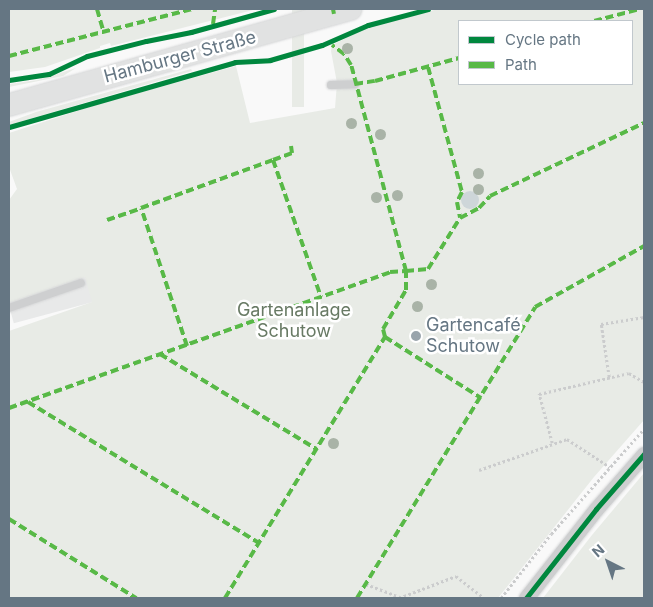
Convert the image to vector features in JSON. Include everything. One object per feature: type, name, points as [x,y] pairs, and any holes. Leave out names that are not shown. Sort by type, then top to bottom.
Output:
[{"type":"main road","name":"Hamburger Straße","points":[[9,105],[351,9]]},
{"type":"street","points":[[526,598],[590,516],[644,454]]},
{"type":"lane","points":[[331,86],[355,84]]},
{"type":"lane","points":[[9,308],[82,284]]},
{"type":"path","points":[[609,377],[601,324],[644,317]]},
{"type":"path","points":[[552,443],[539,394],[629,373],[644,382]]},
{"type":"path","points":[[501,598],[551,534],[644,428]]},
{"type":"path","points":[[479,470],[567,439],[610,467]]},
{"type":"path","points":[[366,584],[400,598],[456,576],[484,598]]},
{"type":"shaded area","points":[[470,191],[476,194],[479,200],[476,206],[470,209],[464,206],[461,200],[464,194]]},
{"type":"shaded area","points":[[86,276],[93,302],[14,323],[9,305],[9,297]]},
{"type":"green space","points":[[9,9],[257,9],[111,46],[110,43],[45,67],[9,72]]},
{"type":"green space","points":[[292,9],[304,9],[304,107],[292,107]]},
{"type":"green space","name":"Gartenanlage Schutow","points":[[438,9],[644,9],[644,420],[594,477],[498,598],[9,598],[9,331],[92,302],[85,277],[9,303],[9,200],[17,189],[9,167],[9,133],[99,104],[236,66],[250,123],[335,108],[337,83],[331,51],[332,45],[369,27]]},
{"type":"green space","points":[[76,68],[63,76],[9,87],[9,84],[38,80]]},
{"type":"green space","points":[[191,69],[192,71],[9,125],[9,122],[36,112]]},
{"type":"green space","points":[[644,473],[644,598],[543,598],[592,535]]},
{"type":"marked path","points":[[97,9],[103,30]]},
{"type":"marked path","points":[[9,56],[192,9]]},
{"type":"marked path","points":[[213,24],[215,9]]},
{"type":"marked path","points":[[333,9],[334,14]]},
{"type":"marked path","points":[[598,20],[640,9]]},
{"type":"marked path","points":[[9,408],[390,272],[406,271],[351,65],[344,54],[332,45]]},
{"type":"marked path","points":[[355,84],[375,81],[458,58]]},
{"type":"marked path","points":[[428,67],[462,192],[457,202],[460,218]]},
{"type":"marked path","points":[[225,598],[385,337],[383,329],[406,290],[406,271],[428,269],[460,218],[479,208],[490,196],[644,123]]},
{"type":"marked path","points":[[273,160],[292,153],[291,146]]},
{"type":"marked path","points":[[187,346],[141,208],[273,160],[321,297]]},
{"type":"marked path","points":[[107,220],[141,208]]},
{"type":"marked path","points":[[357,598],[535,307],[644,246]]},
{"type":"marked path","points":[[385,337],[481,398]]},
{"type":"marked path","points":[[160,354],[316,449]]},
{"type":"marked path","points":[[28,402],[259,543]]},
{"type":"marked path","points":[[9,519],[136,598]]},
{"type":"cycle path","points":[[9,80],[49,74],[87,56],[191,32],[274,9]]},
{"type":"cycle path","points":[[9,127],[235,62],[270,60],[322,45],[368,25],[428,9]]},
{"type":"cycle path","points":[[526,598],[596,509],[644,454]]},
{"type":"place","name":"Gartencafé Schutow","points":[[416,336]]}]
